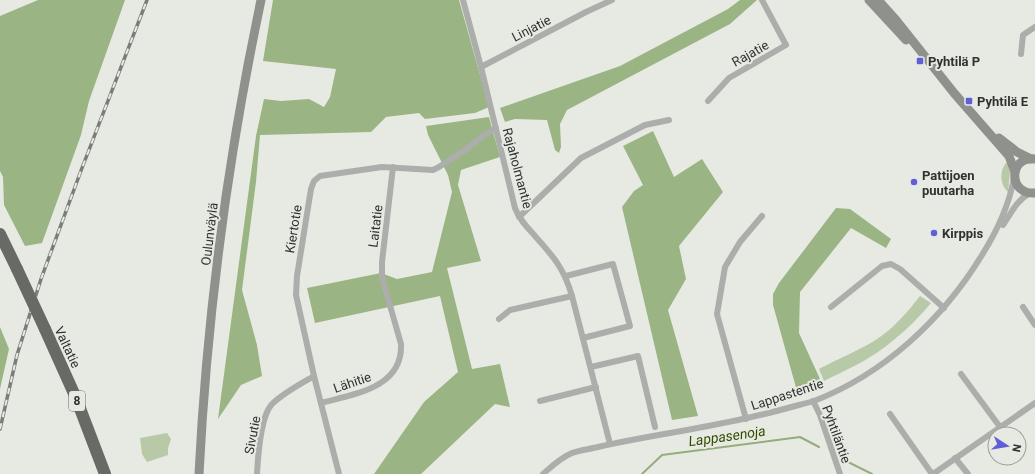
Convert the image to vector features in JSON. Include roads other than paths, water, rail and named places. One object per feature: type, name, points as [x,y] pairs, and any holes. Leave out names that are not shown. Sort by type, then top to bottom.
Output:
[{"type":"highway","name":"Valtatie","points":[[0,234],[76,398],[105,474]]},
{"type":"main road","name":"Oulunväylä","points":[[200,474],[205,379],[228,188],[243,93],[261,0]]},
{"type":"main road","points":[[869,0],[903,37],[925,57]]},
{"type":"main road","points":[[878,0],[896,20],[954,93],[1007,154],[1015,174],[1018,187],[1025,192],[1033,193]]},
{"type":"main road","points":[[985,128],[1017,152],[1034,159]]},
{"type":"main road","points":[[1015,174],[1017,167],[1021,163],[1034,159]]},
{"type":"street","name":"Rajaholmantie","points":[[463,0],[481,67],[515,208],[519,217],[552,256],[566,276],[610,444]]},
{"type":"street","name":"Linjatie","points":[[481,67],[612,0]]},
{"type":"street","name":"Rajatie","points":[[708,101],[728,78],[786,45],[762,0]]},
{"type":"street","points":[[1021,54],[1023,35],[1035,27]]},
{"type":"street","points":[[519,217],[581,158],[645,125],[669,120]]},
{"type":"street","name":"Kiertotie","points":[[339,474],[314,376],[296,286],[311,188],[314,181],[320,176],[374,167],[433,170],[496,128]]},
{"type":"street","name":"Laitatie","points":[[385,288],[382,276],[382,262],[393,167]]},
{"type":"street","name":"Lappastentie","points":[[988,245],[1008,205],[1015,174]]},
{"type":"street","name":"Lappastentie","points":[[543,474],[556,462],[573,453],[610,444],[746,419],[813,401],[849,384],[877,367],[917,334],[944,308],[966,280],[1016,205],[1025,196],[1033,193]]},
{"type":"street","points":[[746,419],[717,314],[724,266],[740,242],[762,216]]},
{"type":"street","points":[[566,276],[613,264],[630,326],[583,338]]},
{"type":"street","points":[[831,307],[882,266],[891,264],[900,269],[944,308]]},
{"type":"street","name":"Lähitie","points":[[321,403],[374,388],[395,370],[400,362],[401,344],[385,288]]},
{"type":"street","points":[[499,319],[510,310],[572,296]]},
{"type":"street","points":[[1023,307],[1035,325]]},
{"type":"street","points":[[591,367],[638,356],[655,427]]},
{"type":"street","points":[[961,374],[999,426]]},
{"type":"street","name":"Sivutie","points":[[256,474],[263,422],[272,405],[314,376]]},
{"type":"street","points":[[540,401],[596,387]]},
{"type":"street","name":"Pyhtiläntie","points":[[813,401],[820,415],[840,474]]},
{"type":"street","points":[[1001,426],[1035,403]]},
{"type":"street","points":[[890,414],[932,474],[987,436]]},
{"type":"street","points":[[955,458],[968,474]]},
{"type":"waterway","name":"Lappasenoja","points":[[642,474],[662,455],[800,437],[819,447]]},
{"type":"waterway","name":"Lappasenoja","points":[[842,459],[872,474]]},
{"type":"railway","points":[[0,429],[17,355],[41,279],[147,0]]},
{"type":"place","name":"Pyhtilä P","points":[[920,61]]},
{"type":"place","name":"Pyhtilä E","points":[[969,101]]},
{"type":"place","name":"Pattijoen puutarha","points":[[914,182]]},
{"type":"place","name":"Kirppis","points":[[934,233]]}]
